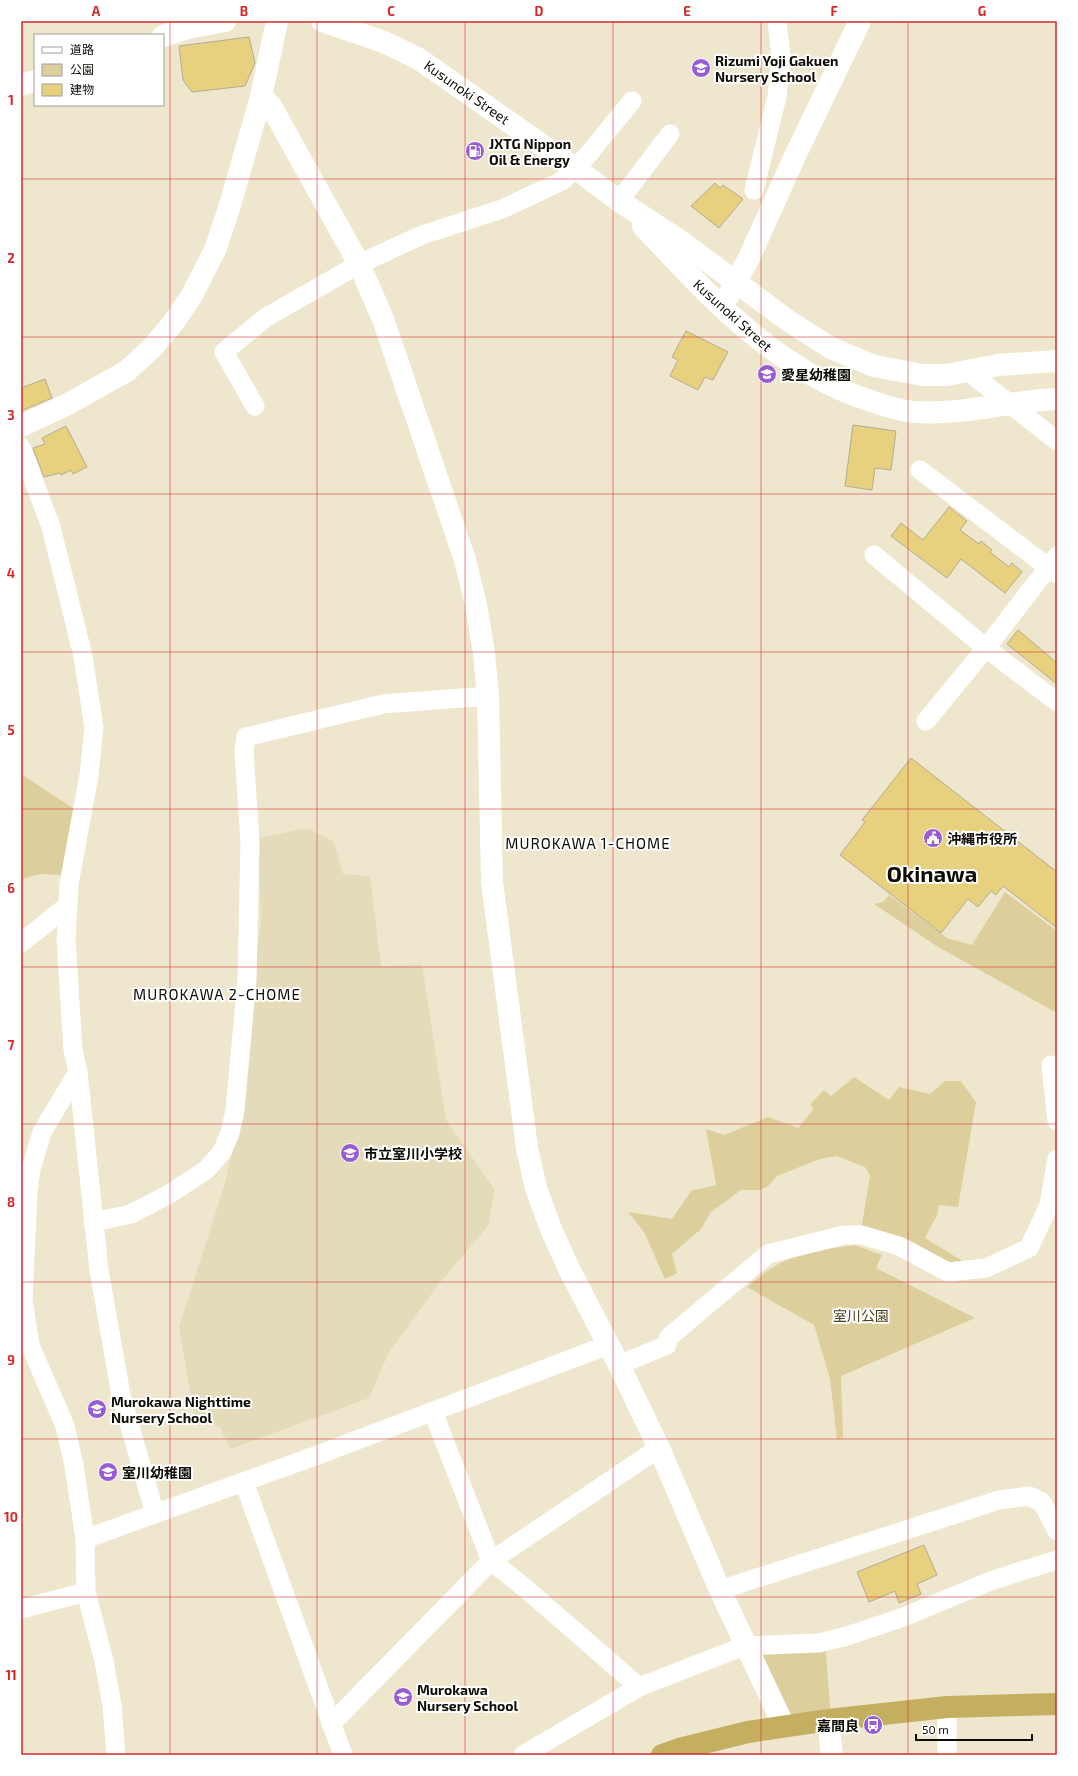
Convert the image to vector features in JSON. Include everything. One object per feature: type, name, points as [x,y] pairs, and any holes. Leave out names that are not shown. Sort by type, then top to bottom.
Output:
[{"type":"highway","points":[[662,1755],[679,1749],[748,1732],[828,1720],[947,1707],[1057,1704]]},
{"type":"street","points":[[164,35],[184,24],[225,21]]},
{"type":"street","points":[[21,426],[66,405],[127,371],[152,348],[173,323],[190,297],[216,250],[261,97],[277,21]]},
{"type":"street","name":"Kusunoki Street","points":[[322,21],[384,42],[419,59],[575,168],[619,201],[679,240],[790,322],[831,348],[874,366],[923,375],[947,375],[969,372],[998,365],[1057,361]]},
{"type":"street","points":[[754,190],[778,97],[781,57],[777,21]]},
{"type":"street","points":[[721,306],[750,258],[795,156],[860,21]]},
{"type":"street","points":[[21,85],[34,81]]},
{"type":"street","points":[[261,97],[271,106],[359,264],[383,319],[465,560],[476,605],[484,653],[488,696],[492,882],[527,1148],[536,1188],[551,1229],[569,1269],[619,1365],[659,1448],[720,1590],[784,1726]]},
{"type":"street","points":[[255,406],[224,352],[266,318],[359,264],[422,235],[502,209],[562,181],[575,168],[632,101]]},
{"type":"street","points":[[619,201],[670,134]]},
{"type":"street","name":"Kusunoki Street","points":[[619,201],[721,306],[772,350],[819,380],[851,395],[887,406],[914,412],[948,412],[1030,400],[1057,399]]},
{"type":"street","points":[[969,372],[1057,441]]},
{"type":"street","points":[[21,448],[53,535],[82,656],[94,728],[89,775],[69,884],[66,938],[74,1050],[78,1072],[99,1270],[121,1394],[155,1514]]},
{"type":"street","points":[[920,470],[1054,566],[926,721]]},
{"type":"street","points":[[874,555],[986,648],[1057,702]]},
{"type":"street","points":[[94,1222],[131,1214],[171,1193],[206,1170],[222,1152],[230,1133],[235,1110],[247,979],[250,842],[244,750],[246,737],[383,704],[488,696]]},
{"type":"street","points":[[21,943],[68,906]]},
{"type":"street","points":[[1051,1065],[1057,1121]]},
{"type":"street","points":[[78,1072],[42,1132],[31,1169],[28,1191],[23,1301],[24,1332],[65,1426],[74,1465],[85,1539],[86,1592],[104,1660],[112,1705],[116,1755]]},
{"type":"street","points":[[619,1365],[667,1345],[669,1337],[768,1254],[844,1235],[862,1235],[899,1246],[948,1272],[986,1268],[1008,1258],[1029,1248],[1049,1205],[1057,1159]]},
{"type":"street","points":[[85,1539],[433,1412],[608,1345]]},
{"type":"street","points":[[433,1412],[491,1561],[525,1588],[639,1688]]},
{"type":"street","points":[[331,1724],[491,1561],[659,1448]]},
{"type":"street","points":[[244,1482],[343,1755]]},
{"type":"street","points":[[720,1590],[999,1500],[1029,1496],[1042,1502],[1057,1531]]},
{"type":"street","points":[[523,1755],[639,1688],[746,1646],[819,1643],[847,1636],[900,1618],[993,1580],[1057,1560]]},
{"type":"street","points":[[21,1609],[86,1592]]},
{"type":"street","points":[[947,1707],[947,1755]]},
{"type":"street","points":[[828,1720],[832,1755]]},
{"type":"shaded area","name":"市立室川小学校","points":[[308,828],[334,842],[343,874],[370,876],[381,966],[422,965],[446,1120],[495,1190],[488,1226],[438,1285],[389,1352],[369,1398],[230,1449],[220,1427],[194,1415],[179,1327],[226,1180],[236,1126],[253,975],[261,923],[258,838]]},
{"type":"green space","points":[[21,774],[82,814],[71,876],[39,875],[21,881]]},
{"type":"green space","points":[[1005,892],[1057,931],[1057,1013],[938,947],[874,904],[883,902],[889,895],[947,938],[972,945]]},
{"type":"green space","points":[[854,1077],[889,1100],[899,1087],[930,1094],[945,1081],[961,1081],[976,1102],[958,1207],[939,1205],[937,1215],[925,1238],[969,1265],[950,1267],[861,1230],[870,1176],[865,1167],[836,1156],[820,1159],[777,1176],[767,1187],[761,1190],[741,1190],[711,1212],[701,1229],[672,1254],[677,1273],[665,1279],[644,1232],[628,1212],[672,1219],[691,1191],[716,1185],[706,1129],[724,1135],[768,1117],[798,1128],[813,1110],[811,1103],[824,1090],[831,1096]]},
{"type":"green space","name":"室川公園","points":[[855,1245],[882,1255],[876,1268],[975,1318],[841,1376],[843,1437],[837,1440],[830,1379],[814,1325],[747,1287],[771,1268],[793,1257]]},
{"type":"green space","points":[[825,1641],[831,1719],[784,1725],[746,1646]]},
{"type":"building","points":[[249,37],[255,63],[245,86],[192,92],[183,80],[179,46]]},
{"type":"building","points":[[715,183],[720,188],[723,185],[743,199],[719,228],[691,206]]},
{"type":"building","points":[[686,331],[728,352],[713,380],[705,377],[698,390],[670,376],[678,360],[672,357]]},
{"type":"building","points":[[45,379],[52,398],[21,411],[21,388]]},
{"type":"building","points":[[853,425],[896,431],[891,470],[875,468],[872,490],[845,486]]},
{"type":"building","points":[[66,426],[87,467],[73,474],[71,470],[61,475],[60,473],[44,477],[33,448],[45,444],[42,438]]},
{"type":"building","points":[[949,507],[967,521],[960,530],[979,544],[981,541],[992,550],[990,552],[1009,567],[1012,563],[1022,572],[1005,593],[961,559],[947,578],[891,536],[901,523],[923,540]]},
{"type":"building","points":[[1018,630],[1057,663],[1057,684],[1007,644]]},
{"type":"building","name":"沖縄市役所","points":[[911,758],[1057,872],[1057,928],[1003,886],[996,895],[991,891],[978,907],[968,899],[941,933],[840,855],[865,822],[862,820]]},
{"type":"building","points":[[924,1545],[937,1575],[917,1584],[921,1594],[899,1603],[895,1591],[869,1602],[857,1572]]},
{"type":"place","name":"Rizumi Yoji Gakuen Nursery School","points":[[701,68]]},
{"type":"place","name":"JXTG Nippon Oil & Energy","points":[[475,151]]},
{"type":"place","name":"愛星幼稚園","points":[[767,374]]},
{"type":"place","name":"沖縄市役所","points":[[933,838]]},
{"type":"place","name":"市立室川小学校","points":[[350,1153]]},
{"type":"place","name":"Murokawa Nighttime Nursery School","points":[[97,1409]]},
{"type":"place","name":"室川幼稚園","points":[[108,1472]]},
{"type":"place","name":"Murokawa Nursery School","points":[[403,1697]]},
{"type":"place","name":"嘉間良","points":[[873,1725]]},
{"type":"district","name":"MUROKAWA 1-CHOME","points":[[588,843]]},
{"type":"district","name":"Okinawa","points":[[932,873]]},
{"type":"district","name":"MUROKAWA 2-CHOME","points":[[217,994]]}]
